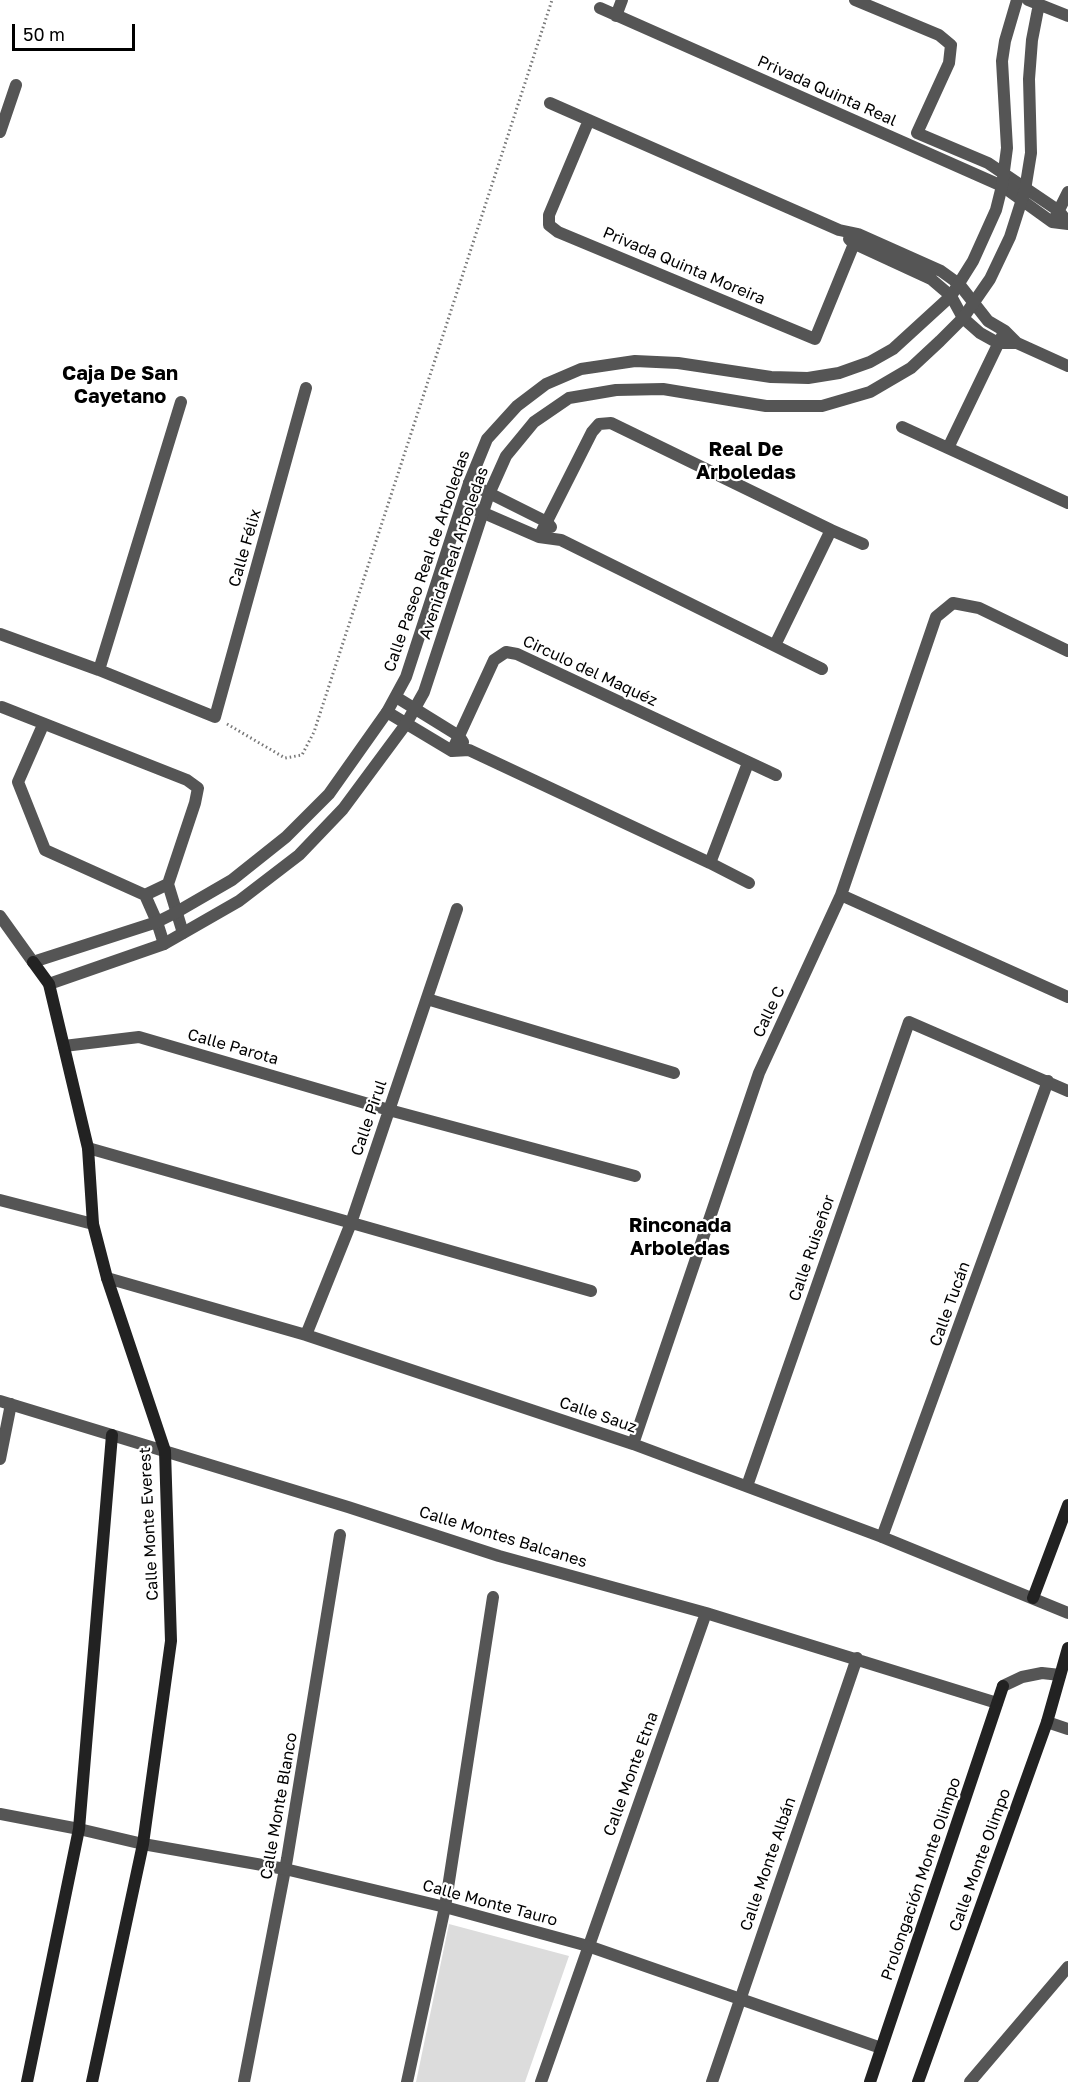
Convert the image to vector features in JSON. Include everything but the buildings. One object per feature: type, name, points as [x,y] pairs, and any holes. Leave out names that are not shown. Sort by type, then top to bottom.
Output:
[{"type":"main road","name":"Calle Monte Everest","points":[[33,962],[50,984],[88,1148],[93,1224],[107,1278],[165,1451],[171,1641],[143,1844],[92,2082]]},
{"type":"main road","name":"Calle Monte Everest","points":[[27,2082],[79,1829],[112,1435]]},
{"type":"main road","points":[[1033,1598],[1068,1505]]},
{"type":"main road","name":"Calle Monte Olimpo","points":[[918,2082],[1047,1722],[1068,1648]]},
{"type":"main road","name":"Prolongación Monte Olimpo","points":[[870,2082],[1003,1686]]},
{"type":"street","points":[[616,16],[622,0]]},
{"type":"street","name":"Privada Quinta Real","points":[[855,0],[939,35],[951,45],[949,63],[917,134],[988,163],[1024,195],[1056,217]]},
{"type":"street","name":"Calle Paseo Real de Arboledas","points":[[33,962],[157,922],[175,913],[232,880],[286,837],[329,794],[387,712],[406,677],[469,483],[487,439],[517,406],[546,384],[581,369],[635,361],[678,363],[771,377],[808,378],[839,373],[870,362],[893,349],[951,296],[973,261],[996,210],[1004,179],[1007,148],[1002,61],[1005,41],[1017,0]]},
{"type":"street","points":[[1036,1],[1068,16]]},
{"type":"street","name":"Avenida Real Arboledas","points":[[50,984],[164,944],[239,901],[299,855],[343,810],[416,709],[424,692],[489,494],[506,456],[534,422],[569,398],[616,390],[663,389],[766,406],[822,406],[870,392],[911,368],[963,318],[990,279],[1010,237],[1024,195],[1031,153],[1029,80],[1036,1]]},
{"type":"street","name":"Privada Quinta Real","points":[[600,8],[1004,179]]},
{"type":"street","points":[[0,132],[16,85]]},
{"type":"street","points":[[550,103],[855,238],[931,279],[951,296],[963,318],[980,333],[998,343],[1017,343]]},
{"type":"street","name":"Privada Quinta Moreira","points":[[589,120],[549,215],[549,225],[558,232],[815,339],[855,238]]},
{"type":"street","points":[[1068,192],[1056,217],[1068,224]]},
{"type":"street","points":[[855,238],[941,271],[959,284],[988,321],[1005,331],[1017,343],[1068,366]]},
{"type":"street","points":[[948,448],[1005,331]]},
{"type":"street","name":"Calle Félix","points":[[215,717],[306,388]]},
{"type":"street","points":[[99,670],[181,402]]},
{"type":"street","points":[[539,537],[591,432],[599,424],[611,423],[831,531],[863,544]]},
{"type":"street","points":[[903,427],[1068,503]]},
{"type":"street","points":[[469,483],[547,522],[561,540]]},
{"type":"street","points":[[463,504],[539,537],[561,540],[822,669]]},
{"type":"street","points":[[775,645],[831,531]]},
{"type":"street","name":"Calle C","points":[[633,1444],[759,1073],[841,895],[936,618],[953,603],[979,608],[1068,651]]},
{"type":"street","points":[[0,634],[99,670],[215,717]]},
{"type":"street","name":"Circulo del Maquéz","points":[[452,751],[494,660],[506,652],[517,654],[777,775]]},
{"type":"street","points":[[396,697],[459,736],[469,750]]},
{"type":"street","points":[[2,707],[187,780],[198,788],[168,884],[183,933]]},
{"type":"street","points":[[387,712],[452,751],[469,750],[749,883]]},
{"type":"street","points":[[43,725],[18,782],[45,850],[145,895],[164,944]]},
{"type":"street","points":[[710,863],[748,763]]},
{"type":"street","points":[[145,895],[168,884]]},
{"type":"street","points":[[841,895],[1068,997]]},
{"type":"street","name":"Calle Pirul","points":[[306,1335],[351,1222],[457,909]]},
{"type":"street","name":"Calle Monte Everest","points":[[0,916],[33,962]]},
{"type":"street","points":[[427,999],[674,1073]]},
{"type":"street","name":"Calle Ruiseñor","points":[[747,1486],[909,1022],[1048,1081]]},
{"type":"street","name":"Calle Parota","points":[[64,1046],[139,1037],[389,1110],[635,1176]]},
{"type":"street","points":[[1048,1081],[1068,1091]]},
{"type":"street","name":"Calle Tucán","points":[[882,1537],[1048,1081]]},
{"type":"street","points":[[88,1148],[591,1291]]},
{"type":"street","points":[[0,1200],[93,1224]]},
{"type":"street","name":"Calle Sauz","points":[[107,1278],[306,1335],[633,1444],[882,1537],[1068,1613]]},
{"type":"street","points":[[0,1459],[5,1402]]},
{"type":"street","name":"Calle Montes Balcanes","points":[[5,1402],[348,1507],[499,1556],[706,1613],[998,1702]]},
{"type":"street","name":"Calle Monte Blanco","points":[[244,2082],[285,1869],[340,1535]]},
{"type":"street","points":[[407,2082],[445,1907],[493,1597]]},
{"type":"street","name":"Calle Monte Etna","points":[[541,2082],[706,1613]]},
{"type":"street","name":"Calle Monte Albán","points":[[712,2082],[857,1658]]},
{"type":"street","points":[[1003,1686],[1022,1677],[1042,1672],[1060,1675]]},
{"type":"street","points":[[1047,1722],[1068,1729]]},
{"type":"street","name":"Calle Monte Tauro","points":[[0,1814],[143,1844],[285,1869],[445,1907],[588,1946],[881,2048]]},
{"type":"street","points":[[970,2082],[1068,1967]]},
{"type":"path","points":[[215,717],[285,758],[302,755],[314,732],[552,0]]},
{"type":"shaded area","points":[[449,1924],[569,1956],[525,2082],[416,2082]]},
{"type":"district","name":"Caja De San Cayetano","points":[[120,386]]},
{"type":"district","name":"Real De Arboledas","points":[[746,462]]},
{"type":"district","name":"Rinconada Arboledas","points":[[680,1238]]}]
